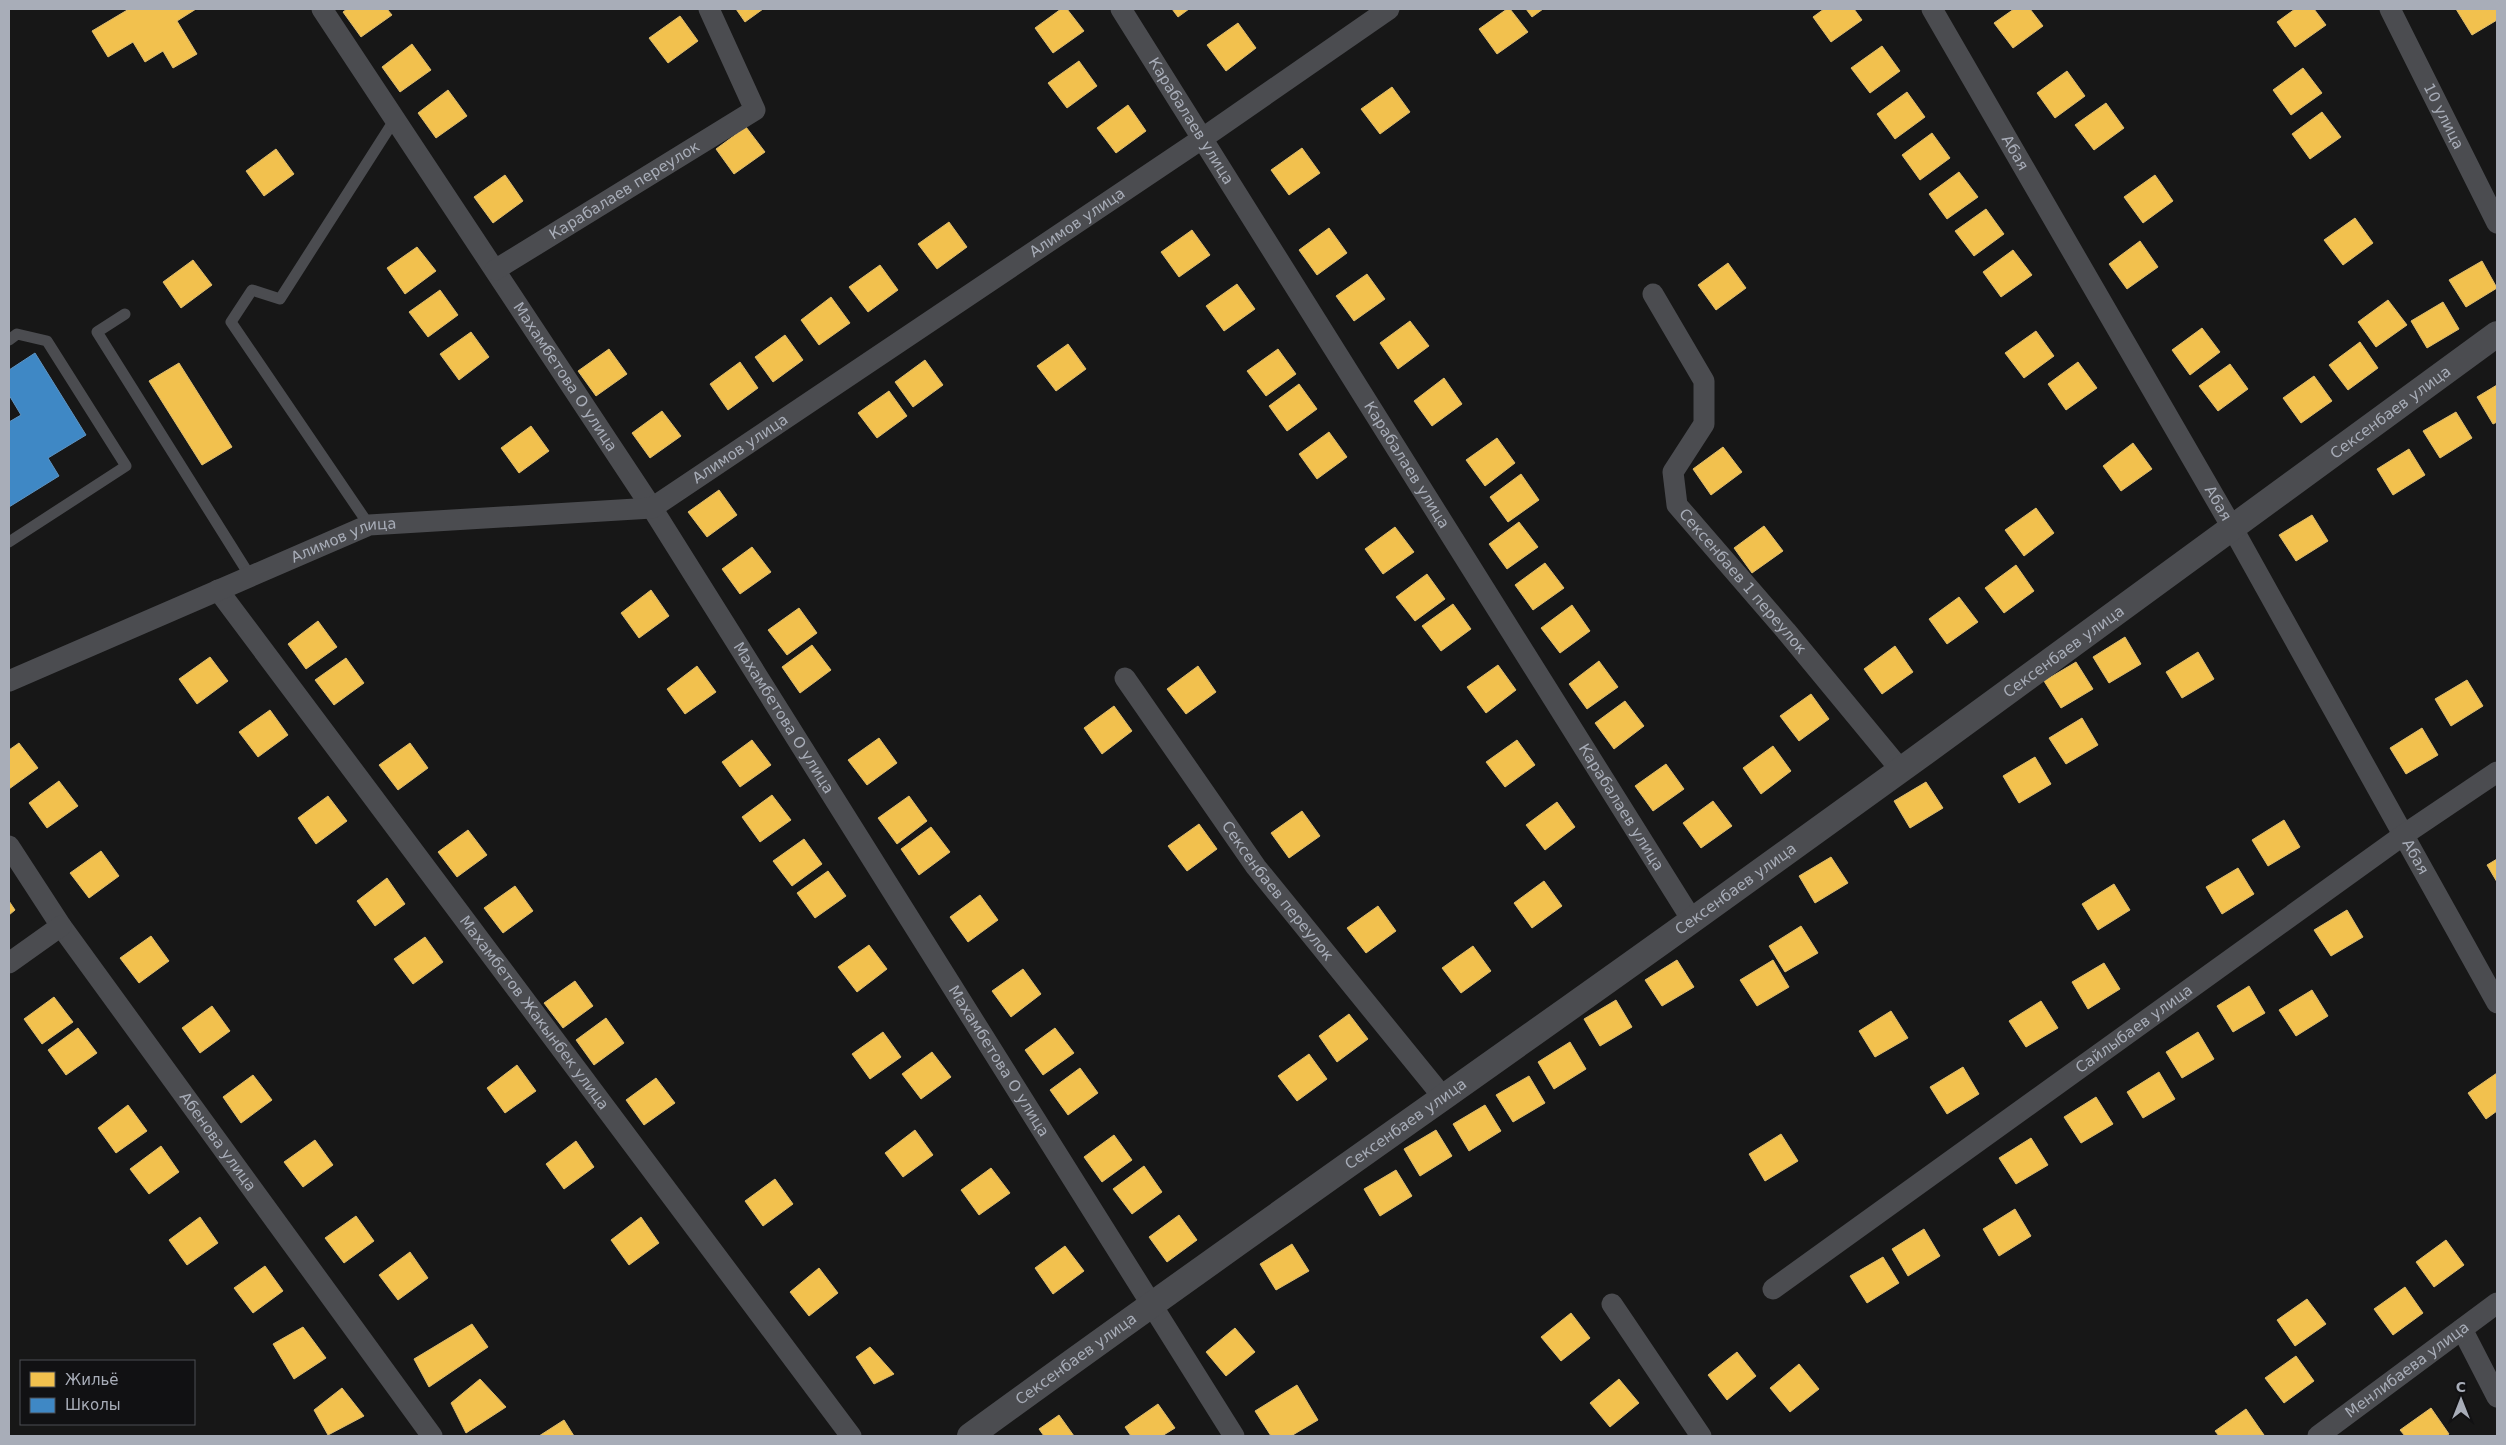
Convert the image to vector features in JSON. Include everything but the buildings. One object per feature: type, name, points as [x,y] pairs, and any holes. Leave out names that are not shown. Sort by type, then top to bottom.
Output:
[{"type":"street","name":"Махамбетова О улица","points":[[322,9],[652,508],[1150,1305],[1234,1436]]},
{"type":"street","name":"Карабалаев переулок","points":[[495,270],[755,110],[709,9]]},
{"type":"street","name":"Карабалаев улица","points":[[1121,9],[1692,920]]},
{"type":"street","name":"Алимов улица","points":[[9,680],[369,525],[652,508],[1203,138],[1389,9]]},
{"type":"street","name":"Абая","points":[[1932,9],[2233,529],[2402,836],[2497,1003]]},
{"type":"street","name":"10 улица","points":[[2390,9],[2497,223]]},
{"type":"street","name":"Сексенбаев 1 переулок","points":[[1653,294],[1704,381],[1704,424],[1673,472],[1677,505],[1786,631],[1900,769]]},
{"type":"street","name":"Сексенбаев улица","points":[[970,1436],[1150,1305],[1692,920],[2233,529],[2497,334]]},
{"type":"street","name":"Махамбетов Жакынбек улица","points":[[218,590],[851,1436]]},
{"type":"street","name":"Сексенбаев переулок","points":[[1125,678],[1256,868],[1443,1097]]},
{"type":"street","name":"Сайлыбаев улица","points":[[1773,1289],[2402,836],[2497,772]]},
{"type":"street","name":"Абенова улица","points":[[9,846],[61,926],[432,1436]]},
{"type":"street","points":[[9,963],[61,926]]},
{"type":"street","name":"Менлибаева улица","points":[[2318,1436],[2497,1303]]},
{"type":"street","points":[[1612,1304],[1701,1436]]},
{"type":"street","points":[[2462,1329],[2497,1397]]},
{"type":"lane","points":[[369,525],[231,322],[252,290],[280,299],[395,119]]},
{"type":"lane","points":[[125,314],[97,332],[250,576]]},
{"type":"lane","points":[[9,340],[17,334],[47,341],[126,466],[9,542]]}]
